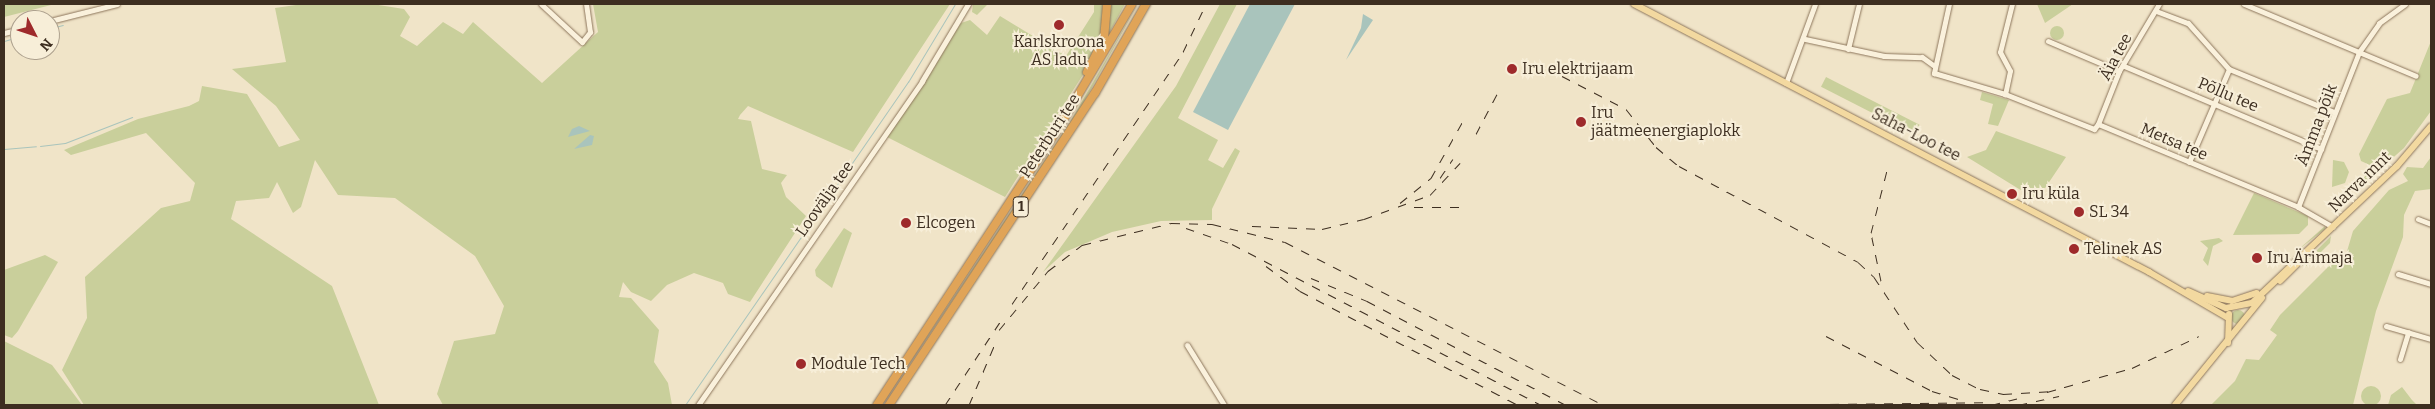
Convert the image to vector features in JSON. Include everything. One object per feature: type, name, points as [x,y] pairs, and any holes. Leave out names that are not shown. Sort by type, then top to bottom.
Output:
[{"type":"highway","points":[[1062,122],[1101,46],[1107,4]]},
{"type":"highway","name":"Peterburi tee","points":[[877,405],[1062,122],[1132,4]]},
{"type":"highway","name":"Peterburi tee","points":[[889,405],[1095,93],[1146,4]]},
{"type":"main road","name":"Saha-Loo tee","points":[[1634,4],[2184,290],[2230,321]]},
{"type":"main road","name":"Narva mnt","points":[[2242,308],[2333,228],[2431,126]]},
{"type":"main road","name":"Narva mnt","points":[[2176,405],[2226,346],[2248,316],[2305,254]]},
{"type":"main road","points":[[2195,293],[2240,300],[2278,277]]},
{"type":"main road","name":"Saha-Loo tee","points":[[2184,290],[2233,309]]},
{"type":"main road","points":[[2233,309],[2242,308],[2248,316]]},
{"type":"main road","name":"Narva mnt","points":[[2226,346],[2233,309]]},
{"type":"main road","points":[[2230,321],[2241,326]]},
{"type":"street","points":[[60,18],[117,4]]},
{"type":"street","points":[[541,4],[582,42],[590,32],[586,4]]},
{"type":"street","name":"Loovälja tee","points":[[698,405],[922,81],[968,4]]},
{"type":"street","points":[[1786,83],[1805,39],[1815,4]]},
{"type":"street","points":[[1848,49],[1860,4]]},
{"type":"street","points":[[1933,65],[1949,4]]},
{"type":"street","points":[[2005,94],[2010,71],[2000,52],[2012,4]]},
{"type":"street","name":"Äia tee","points":[[2098,124],[2120,71],[2159,4]]},
{"type":"street","points":[[2247,4],[2416,76]]},
{"type":"street","name":"Ämma põik","points":[[2298,207],[2359,52],[2379,23],[2404,4]]},
{"type":"street","points":[[2156,11],[2188,23],[2229,69],[2334,112]]},
{"type":"street","name":"Metsa tee","points":[[1805,39],[1884,56],[1922,57],[1933,65],[1936,75],[2005,94],[2094,129],[2098,124],[2298,207],[2333,228]]},
{"type":"street","points":[[2048,41],[2120,71]]},
{"type":"street","name":"Põllu tee","points":[[2124,66],[2321,149]]},
{"type":"street","points":[[2189,162],[2229,69]]},
{"type":"street","points":[[2418,220],[2431,224]]},
{"type":"street","points":[[2398,274],[2431,284]]},
{"type":"street","points":[[2386,326],[2431,339]]},
{"type":"street","points":[[2400,359],[2408,332]]},
{"type":"street","points":[[1187,345],[1224,405]]},
{"type":"green space","points":[[4,4],[55,4],[31,10],[10,10],[10,15],[4,17]]},
{"type":"green space","points":[[303,4],[372,4],[404,9],[410,17],[400,36],[417,46],[443,22],[463,34],[473,22],[542,83],[598,32],[593,4],[950,4],[853,152],[748,106],[740,115],[738,119],[751,121],[762,169],[787,175],[781,183],[786,197],[806,216],[750,302],[728,294],[723,283],[694,273],[667,285],[651,301],[631,292],[623,282],[619,297],[631,298],[659,330],[654,362],[668,383],[672,405],[443,405],[437,394],[454,341],[495,334],[504,306],[475,256],[395,198],[338,195],[315,160],[301,207],[293,213],[277,182],[269,198],[236,201],[231,219],[332,286],[379,405],[84,405],[62,370],[87,318],[85,277],[161,208],[190,201],[195,183],[146,133],[71,155],[64,150],[138,119],[189,106],[199,101],[202,86],[247,94],[279,147],[300,140],[276,106],[232,69],[286,62],[275,8]]},
{"type":"green space","points":[[973,4],[988,4],[977,15],[972,12]]},
{"type":"green space","points":[[1094,4],[1104,4],[1101,38],[1086,70],[1005,197],[887,137],[961,23],[970,20],[987,35],[1000,16],[1066,56],[1094,12]]},
{"type":"green space","points":[[1109,4],[1125,4],[1107,37],[1110,16]]},
{"type":"green space","points":[[1138,4],[1074,120],[882,405],[1070,122]]},
{"type":"green space","points":[[1220,4],[1237,4],[1178,118],[1218,140],[1208,160],[1223,168],[1235,148],[1240,151],[1212,209],[1212,220],[1161,221],[1112,232],[1065,252],[1043,272],[1176,86]]},
{"type":"green space","points":[[2037,4],[2073,4],[2045,23]]},
{"type":"green space","points":[[2057,26],[2062,28],[2064,33],[2062,38],[2057,40],[2052,38],[2050,33],[2052,28]]},
{"type":"green space","points":[[2431,41],[2431,111],[2404,148],[2355,191],[2372,166],[2361,161],[2359,154],[2387,99],[2410,93]]},
{"type":"green space","points":[[1826,77],[1920,125],[1915,134],[1821,87]]},
{"type":"green space","points":[[1982,92],[2009,100],[1998,126],[1988,124],[1993,104],[1980,100]]},
{"type":"green space","points":[[1996,131],[2066,157],[2037,200],[1967,157],[1986,150]]},
{"type":"green space","points":[[2431,157],[2431,189],[2415,191],[2404,215],[2403,237],[2376,311],[2353,405],[2211,405],[2235,381],[2246,359],[2259,360],[2277,335],[2270,330],[2280,315],[2328,267],[2345,258],[2353,231],[2389,190],[2408,181],[2403,174],[2407,167],[2423,168]]},
{"type":"green space","points":[[2333,160],[2344,162],[2349,172],[2345,183],[2332,187]]},
{"type":"green space","points":[[2254,193],[2308,216],[2308,225],[2299,234],[2233,235]]},
{"type":"green space","points":[[2325,226],[2325,229],[2298,250]]},
{"type":"green space","points":[[844,228],[852,233],[832,288],[816,276],[815,270]]},
{"type":"green space","points":[[2331,236],[2330,243],[2307,266],[2303,264]]},
{"type":"green space","points":[[2219,238],[2223,241],[2213,246],[2208,266],[2203,260],[2208,248],[2200,241]]},
{"type":"green space","points":[[45,255],[58,262],[18,331],[12,338],[4,335],[4,270]]},
{"type":"green space","points":[[2238,310],[2243,312],[2245,317],[2243,322],[2238,324],[2233,322],[2231,317],[2233,312]]},
{"type":"green space","points":[[4,341],[52,365],[82,405],[4,405]]},
{"type":"green space","points":[[2371,386],[2378,389],[2381,396],[2378,403],[2371,406],[2364,403],[2361,396],[2364,389]]},
{"type":"green space","points":[[2402,387],[2417,405],[2388,405],[2391,395]]},
{"type":"water","points":[[1250,4],[1295,4],[1228,130],[1193,112]]},
{"type":"water","points":[[1363,14],[1373,20],[1346,60],[1361,28]]},
{"type":"water","points":[[579,126],[590,131],[568,137],[572,129]]},
{"type":"water","points":[[590,135],[594,136],[592,145],[574,149]]},
{"type":"waterway","points":[[685,405],[908,82],[955,4]]},
{"type":"waterway","points":[[4,41],[10,39]]},
{"type":"waterway","points":[[40,146],[65,143],[132,117]]},
{"type":"waterway","points":[[4,149],[36,146]]},
{"type":"railway","points":[[1012,304],[1183,52],[1206,4]]},
{"type":"railway","points":[[1562,76],[1626,109],[1656,147],[1679,166],[1858,262],[1874,277],[1917,342],[1952,375],[1980,389],[2003,394],[2054,391]]},
{"type":"railway","points":[[1476,134],[1497,94]]},
{"type":"railway","points":[[1400,203],[1431,178],[1463,121]]},
{"type":"railway","points":[[1440,178],[1453,159]]},
{"type":"railway","points":[[1252,226],[1322,229],[1364,219],[1430,195],[1460,163]]},
{"type":"railway","points":[[1881,281],[1871,233],[1887,170]]},
{"type":"railway","points":[[1414,207],[1461,207]]},
{"type":"railway","points":[[999,330],[1048,271],[1082,245],[1171,223],[1212,224],[1285,242],[1604,405]]},
{"type":"railway","points":[[1186,228],[1232,244],[1541,405]]},
{"type":"railway","points":[[1266,266],[1300,291],[1518,405]]},
{"type":"railway","points":[[1311,278],[1367,301],[1566,405]]},
{"type":"railway","points":[[945,405],[1000,322]]},
{"type":"railway","points":[[1826,336],[1932,391],[1962,400]]},
{"type":"railway","points":[[2047,392],[2132,368],[2199,336]]},
{"type":"railway","points":[[969,405],[997,339]]},
{"type":"railway","points":[[2018,405],[2059,396]]},
{"type":"railway","points":[[1991,405],[2020,398]]},
{"type":"railway","points":[[1722,405],[1987,402]]},
{"type":"place","name":"Karlskroona AS ladu","points":[[1059,25]]},
{"type":"place","name":"Iru elektrijaam","points":[[1512,69]]},
{"type":"place","name":"Iru jäätmeenergiaplokk","points":[[1581,122]]},
{"type":"place","name":"Iru küla","points":[[2012,194]]},
{"type":"place","name":"SL 34","points":[[2079,212]]},
{"type":"place","name":"Elcogen","points":[[906,223]]},
{"type":"place","name":"Telinek AS","points":[[2074,249]]},
{"type":"place","name":"Iru Ärimaja","points":[[2257,258]]},
{"type":"place","name":"Module Tech","points":[[801,364]]}]
